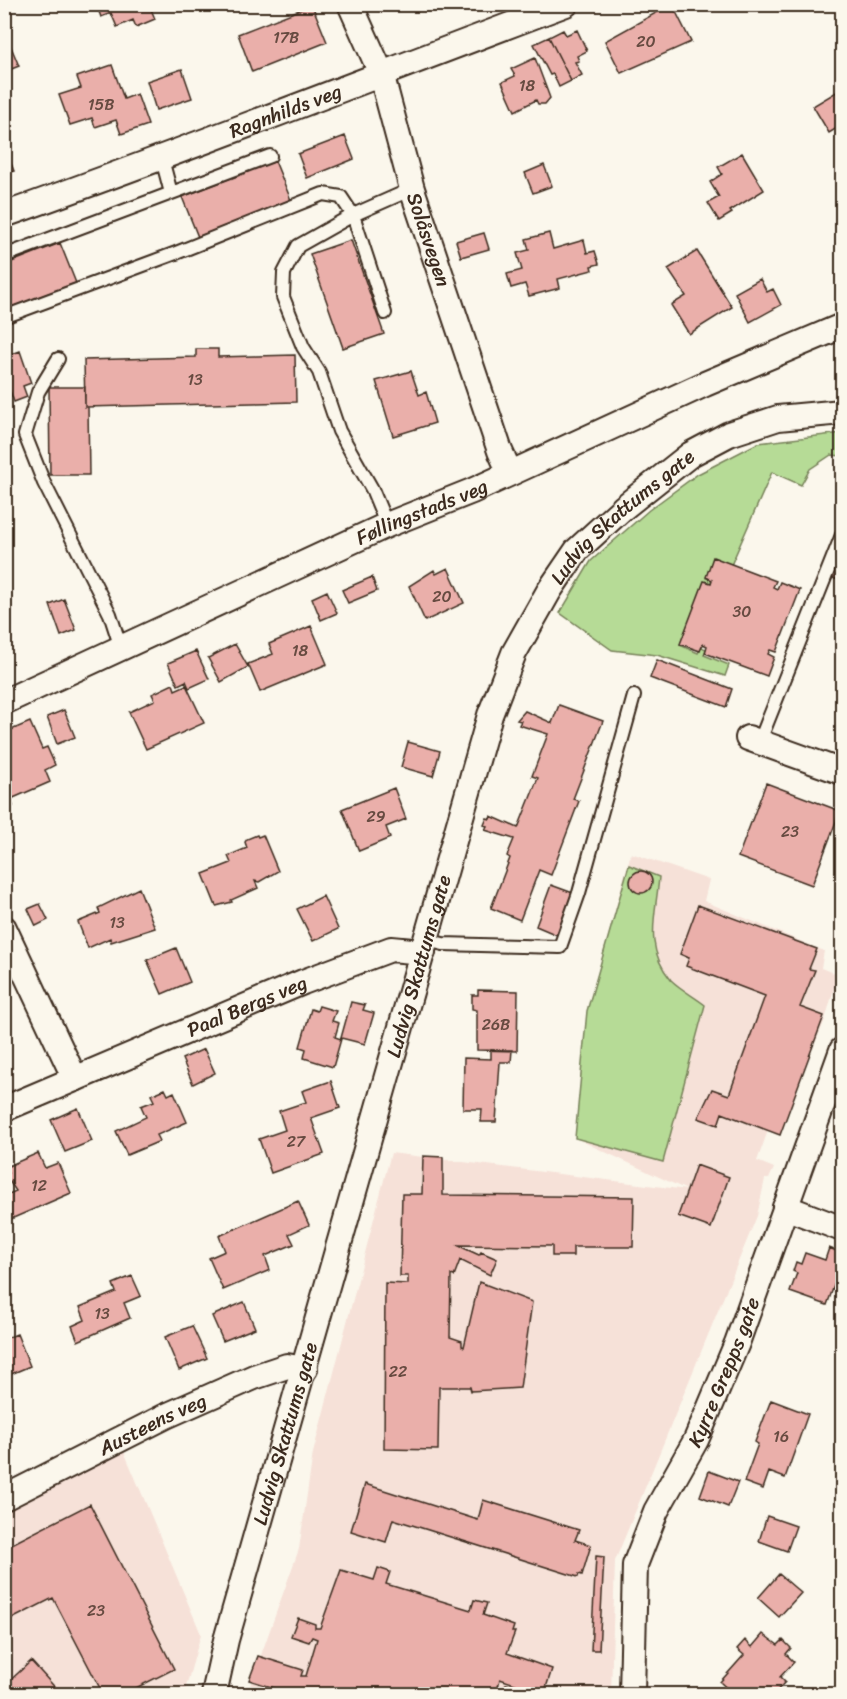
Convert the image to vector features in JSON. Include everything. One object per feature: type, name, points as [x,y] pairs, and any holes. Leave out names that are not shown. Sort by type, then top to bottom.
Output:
[{"type":"street","name":"Solåsvegen","points":[[350,4],[381,73],[412,189],[500,451],[510,473]]},
{"type":"street","name":"Ragnhilds veg","points":[[4,215],[162,159],[381,73],[566,4]]},
{"type":"street","name":"Føllingstads veg","points":[[4,702],[387,525],[510,473],[705,384],[840,334]]},
{"type":"street","name":"Ludvig Skattums gate","points":[[214,1695],[226,1640],[490,715],[504,674],[525,629],[577,550],[691,454],[729,434],[778,417],[843,412]]},
{"type":"street","points":[[754,741],[843,772]]},
{"type":"street","points":[[4,928],[75,1079]]},
{"type":"street","name":"Paal Bergs veg","points":[[4,1109],[303,982],[381,952],[424,946]]},
{"type":"street","name":"Kyrre Grepps gate","points":[[632,1695],[635,1564],[656,1511],[696,1440],[732,1354],[843,1050]]},
{"type":"street","points":[[784,1207],[843,1229]]},
{"type":"street","name":"Austeens veg","points":[[4,1498],[166,1416],[254,1377],[286,1366],[305,1369]]},
{"type":"lane","points":[[4,256],[270,156]]},
{"type":"lane","points":[[162,159],[171,193]]},
{"type":"lane","points":[[387,525],[372,489],[339,431],[319,372],[303,347],[283,297],[284,273],[298,246],[352,215],[412,189]]},
{"type":"lane","points":[[4,317],[176,253],[323,194],[341,197],[352,215],[385,313]]},
{"type":"lane","points":[[58,359],[38,392],[25,435],[44,483],[110,614],[121,648]]},
{"type":"lane","points":[[754,741],[843,535]]},
{"type":"lane","points":[[424,946],[443,944],[560,946],[579,892],[634,696]]},
{"type":"shaded area","points":[[631,853],[709,880],[704,901],[824,951],[821,968],[838,975],[825,1020],[779,1128],[770,1125],[757,1161],[774,1168],[769,1179],[765,1179],[757,1216],[615,1561],[611,1694],[247,1694],[299,1549],[313,1453],[391,1153],[687,1190],[575,1138],[587,1011]]},
{"type":"shaded area","points":[[123,1449],[201,1634],[184,1694],[5,1694],[5,1511]]},
{"type":"green space","points":[[842,433],[842,456],[831,455],[810,469],[801,485],[772,472],[731,565],[713,559],[706,578],[712,580],[710,585],[704,583],[680,645],[698,653],[701,647],[706,649],[704,655],[729,665],[725,676],[657,655],[612,650],[560,613],[591,561],[649,510],[698,474],[758,443]]},
{"type":"green space","points":[[629,865],[659,877],[653,930],[657,955],[671,980],[705,1005],[663,1162],[575,1138],[587,1011]]},
{"type":"building","points":[[96,4],[149,4],[155,19],[136,27],[133,20],[117,27],[111,13],[101,17]]},
{"type":"building","points":[[672,4],[691,42],[621,73],[605,41]]},
{"type":"building","points":[[312,5],[327,42],[252,72],[238,34]]},
{"type":"building","points":[[563,30],[566,35],[577,30],[587,51],[577,56],[579,61],[575,62],[582,75],[571,81],[549,37]]},
{"type":"building","points":[[549,37],[571,81],[559,87],[534,44]]},
{"type":"building","points":[[9,42],[19,66],[4,72],[4,44]]},
{"type":"building","points":[[535,58],[550,98],[545,104],[538,104],[536,100],[515,111],[502,82],[515,76],[511,69]]},
{"type":"building","points":[[112,65],[124,99],[137,94],[148,125],[121,134],[116,120],[95,127],[92,118],[70,125],[59,95],[81,88],[77,77]]},
{"type":"building","points":[[182,69],[192,98],[156,110],[147,81]]},
{"type":"building","points":[[838,91],[842,100],[842,125],[829,133],[813,106]]},
{"type":"building","points":[[345,136],[354,159],[307,178],[298,154]]},
{"type":"building","points":[[4,146],[14,171],[4,174]]},
{"type":"building","points":[[742,153],[764,190],[730,211],[732,213],[719,221],[708,203],[719,197],[710,182],[722,174],[718,167]]},
{"type":"building","points":[[275,161],[291,200],[198,237],[182,197]]},
{"type":"building","points":[[544,165],[552,186],[533,193],[525,173]]},
{"type":"building","points":[[484,233],[489,249],[461,257],[456,241]]},
{"type":"building","points":[[549,233],[553,249],[584,240],[587,253],[595,251],[599,264],[591,266],[592,270],[558,279],[560,288],[529,296],[525,284],[511,288],[507,274],[522,270],[517,253],[529,250],[526,239]]},
{"type":"building","points":[[351,240],[384,334],[343,348],[310,254]]},
{"type":"building","points":[[60,243],[76,283],[4,310],[4,265]]},
{"type":"building","points":[[697,251],[732,307],[689,334],[671,305],[686,296],[668,269]]},
{"type":"building","points":[[760,279],[767,292],[773,289],[781,305],[750,322],[735,293]]},
{"type":"building","points":[[196,349],[218,349],[218,357],[295,355],[296,402],[85,407],[84,360],[196,357]]},
{"type":"building","points":[[20,351],[31,383],[23,386],[27,397],[14,402],[10,391],[4,392],[4,357]]},
{"type":"building","points":[[411,371],[419,395],[426,392],[435,423],[393,436],[376,381]]},
{"type":"building","points":[[49,387],[85,387],[85,407],[88,407],[89,475],[50,475]]},
{"type":"building","points":[[840,555],[842,556],[842,582],[831,577]]},
{"type":"building","points":[[713,557],[776,581],[773,587],[777,589],[780,582],[800,590],[776,652],[770,650],[768,654],[774,657],[767,676],[705,653],[707,646],[703,644],[700,651],[680,644],[704,581],[711,583],[712,580],[706,577]]},
{"type":"building","points":[[448,568],[464,603],[425,621],[409,586],[434,570],[436,574]]},
{"type":"building","points":[[372,577],[377,591],[348,603],[342,590]]},
{"type":"building","points":[[327,591],[337,613],[321,620],[312,598]]},
{"type":"building","points":[[64,599],[76,630],[61,636],[50,605]]},
{"type":"building","points":[[311,626],[327,664],[260,692],[248,664],[273,654],[269,644]]},
{"type":"building","points":[[235,644],[248,667],[221,682],[208,658]]},
{"type":"building","points":[[196,651],[209,679],[189,688],[186,681],[178,685],[168,663]]},
{"type":"building","points":[[657,660],[732,689],[726,707],[650,678]]},
{"type":"building","points":[[173,684],[175,690],[186,685],[204,723],[146,749],[129,712],[155,700],[152,694]]},
{"type":"building","points":[[559,705],[603,721],[573,799],[579,801],[551,875],[539,870],[520,920],[491,908],[510,858],[507,856],[514,839],[485,830],[487,826],[484,825],[487,818],[490,819],[491,816],[518,828],[538,778],[532,776],[548,734],[519,725],[521,721],[517,720],[525,711],[552,723]]},
{"type":"building","points":[[64,710],[75,737],[57,744],[47,717]]},
{"type":"building","points":[[30,722],[42,749],[47,747],[55,765],[45,770],[50,782],[11,799],[13,806],[4,810],[4,733]]},
{"type":"building","points":[[408,742],[440,751],[433,776],[401,767]]},
{"type":"building","points":[[766,783],[840,811],[812,885],[738,857]]},
{"type":"building","points":[[394,788],[406,819],[386,827],[390,838],[359,851],[342,809]]},
{"type":"building","points":[[257,835],[258,837],[263,835],[278,871],[259,882],[255,881],[258,888],[231,900],[232,902],[216,906],[203,874],[231,863],[228,856],[247,848],[245,842],[247,839]]},
{"type":"building","points":[[641,871],[649,874],[652,882],[649,890],[641,893],[633,890],[630,882],[633,874]]},
{"type":"building","points":[[551,885],[573,893],[557,935],[536,926]]},
{"type":"building","points":[[139,888],[155,928],[111,942],[110,938],[88,948],[78,922],[100,913],[98,908]]},
{"type":"building","points":[[323,896],[338,929],[313,941],[297,909]]},
{"type":"building","points":[[40,904],[48,920],[36,926],[28,909]]},
{"type":"building","points":[[698,905],[817,949],[809,969],[815,970],[800,1007],[824,1016],[780,1135],[722,1113],[718,1125],[698,1118],[712,1089],[729,1095],[765,996],[686,966],[689,958],[680,954]]},
{"type":"building","points":[[176,948],[190,982],[162,994],[147,960]]},
{"type":"building","points":[[478,990],[518,991],[517,1051],[477,1050],[477,1010],[472,1009],[472,995],[478,995]]},
{"type":"building","points":[[351,1002],[365,1005],[363,1010],[374,1013],[365,1044],[341,1038]]},
{"type":"building","points":[[319,1006],[336,1011],[332,1021],[339,1023],[335,1037],[341,1039],[333,1067],[304,1058],[306,1049],[300,1047],[311,1009],[317,1011]]},
{"type":"building","points":[[204,1049],[215,1073],[193,1084],[182,1059]]},
{"type":"building","points":[[491,1050],[512,1050],[511,1062],[500,1062],[496,1122],[481,1122],[482,1109],[463,1109],[464,1058],[491,1059]]},
{"type":"building","points":[[331,1081],[340,1108],[311,1118],[324,1154],[271,1173],[259,1139],[285,1130],[279,1111],[306,1102],[302,1091]]},
{"type":"building","points":[[165,1089],[168,1095],[174,1092],[187,1122],[157,1135],[160,1141],[127,1155],[116,1131],[146,1117],[141,1106],[154,1101],[151,1095]]},
{"type":"building","points":[[78,1108],[92,1141],[65,1152],[51,1120]]},
{"type":"building","points":[[38,1153],[45,1168],[58,1163],[71,1193],[11,1219],[4,1204],[4,1196],[16,1191],[5,1175],[8,1174],[6,1167]]},
{"type":"building","points":[[423,1156],[443,1157],[443,1195],[634,1197],[633,1247],[573,1247],[573,1256],[552,1256],[552,1246],[457,1245],[479,1255],[481,1252],[497,1259],[490,1275],[460,1260],[454,1276],[451,1275],[450,1337],[462,1341],[464,1347],[479,1282],[532,1302],[520,1388],[471,1391],[470,1387],[439,1387],[438,1450],[384,1449],[385,1283],[408,1284],[408,1276],[400,1276],[402,1194],[422,1194]]},
{"type":"building","points":[[696,1165],[729,1177],[711,1228],[678,1216]]},
{"type":"building","points":[[298,1201],[309,1225],[289,1234],[294,1244],[265,1256],[270,1270],[223,1290],[209,1258],[225,1251],[219,1236]]},
{"type":"building","points":[[829,1248],[842,1253],[842,1270],[840,1269],[827,1305],[790,1292],[797,1273],[793,1271],[796,1262],[801,1264],[805,1253],[825,1260]]},
{"type":"building","points":[[132,1276],[141,1296],[124,1303],[130,1318],[78,1341],[72,1326],[85,1320],[80,1307],[116,1292],[113,1284]]},
{"type":"building","points":[[244,1302],[255,1328],[223,1341],[212,1316]]},
{"type":"building","points":[[192,1326],[207,1358],[179,1370],[165,1337]]},
{"type":"building","points":[[17,1334],[30,1366],[4,1377],[4,1339]]},
{"type":"building","points":[[771,1400],[808,1414],[785,1478],[769,1472],[763,1489],[744,1482],[758,1444],[755,1442]]},
{"type":"building","points":[[709,1471],[738,1482],[728,1507],[700,1496]]},
{"type":"building","points":[[365,1484],[478,1520],[483,1500],[579,1530],[575,1540],[591,1545],[582,1575],[579,1574],[578,1577],[393,1519],[386,1542],[351,1531]]},
{"type":"building","points":[[90,1504],[174,1669],[124,1694],[103,1694],[53,1598],[4,1623],[4,1548]]},
{"type":"building","points":[[767,1516],[796,1526],[787,1551],[759,1541]]},
{"type":"building","points":[[596,1556],[604,1557],[599,1650],[591,1650]]},
{"type":"building","points":[[378,1568],[390,1572],[386,1584],[471,1610],[474,1600],[487,1603],[483,1615],[514,1626],[512,1632],[515,1632],[507,1653],[552,1669],[544,1694],[500,1679],[498,1687],[504,1688],[506,1684],[523,1689],[521,1694],[300,1694],[301,1691],[297,1689],[293,1694],[249,1680],[258,1656],[303,1670],[301,1676],[306,1676],[317,1639],[312,1637],[309,1642],[291,1636],[298,1618],[315,1624],[315,1628],[320,1628],[341,1570],[374,1580]]},
{"type":"building","points":[[779,1574],[801,1593],[779,1617],[758,1598]]},
{"type":"building","points":[[763,1634],[778,1645],[783,1640],[791,1648],[786,1654],[794,1662],[780,1677],[785,1682],[774,1694],[733,1694],[720,1682],[744,1655],[737,1649],[745,1640],[752,1647]]},
{"type":"building","points":[[31,1661],[61,1694],[4,1694],[4,1686]]}]
